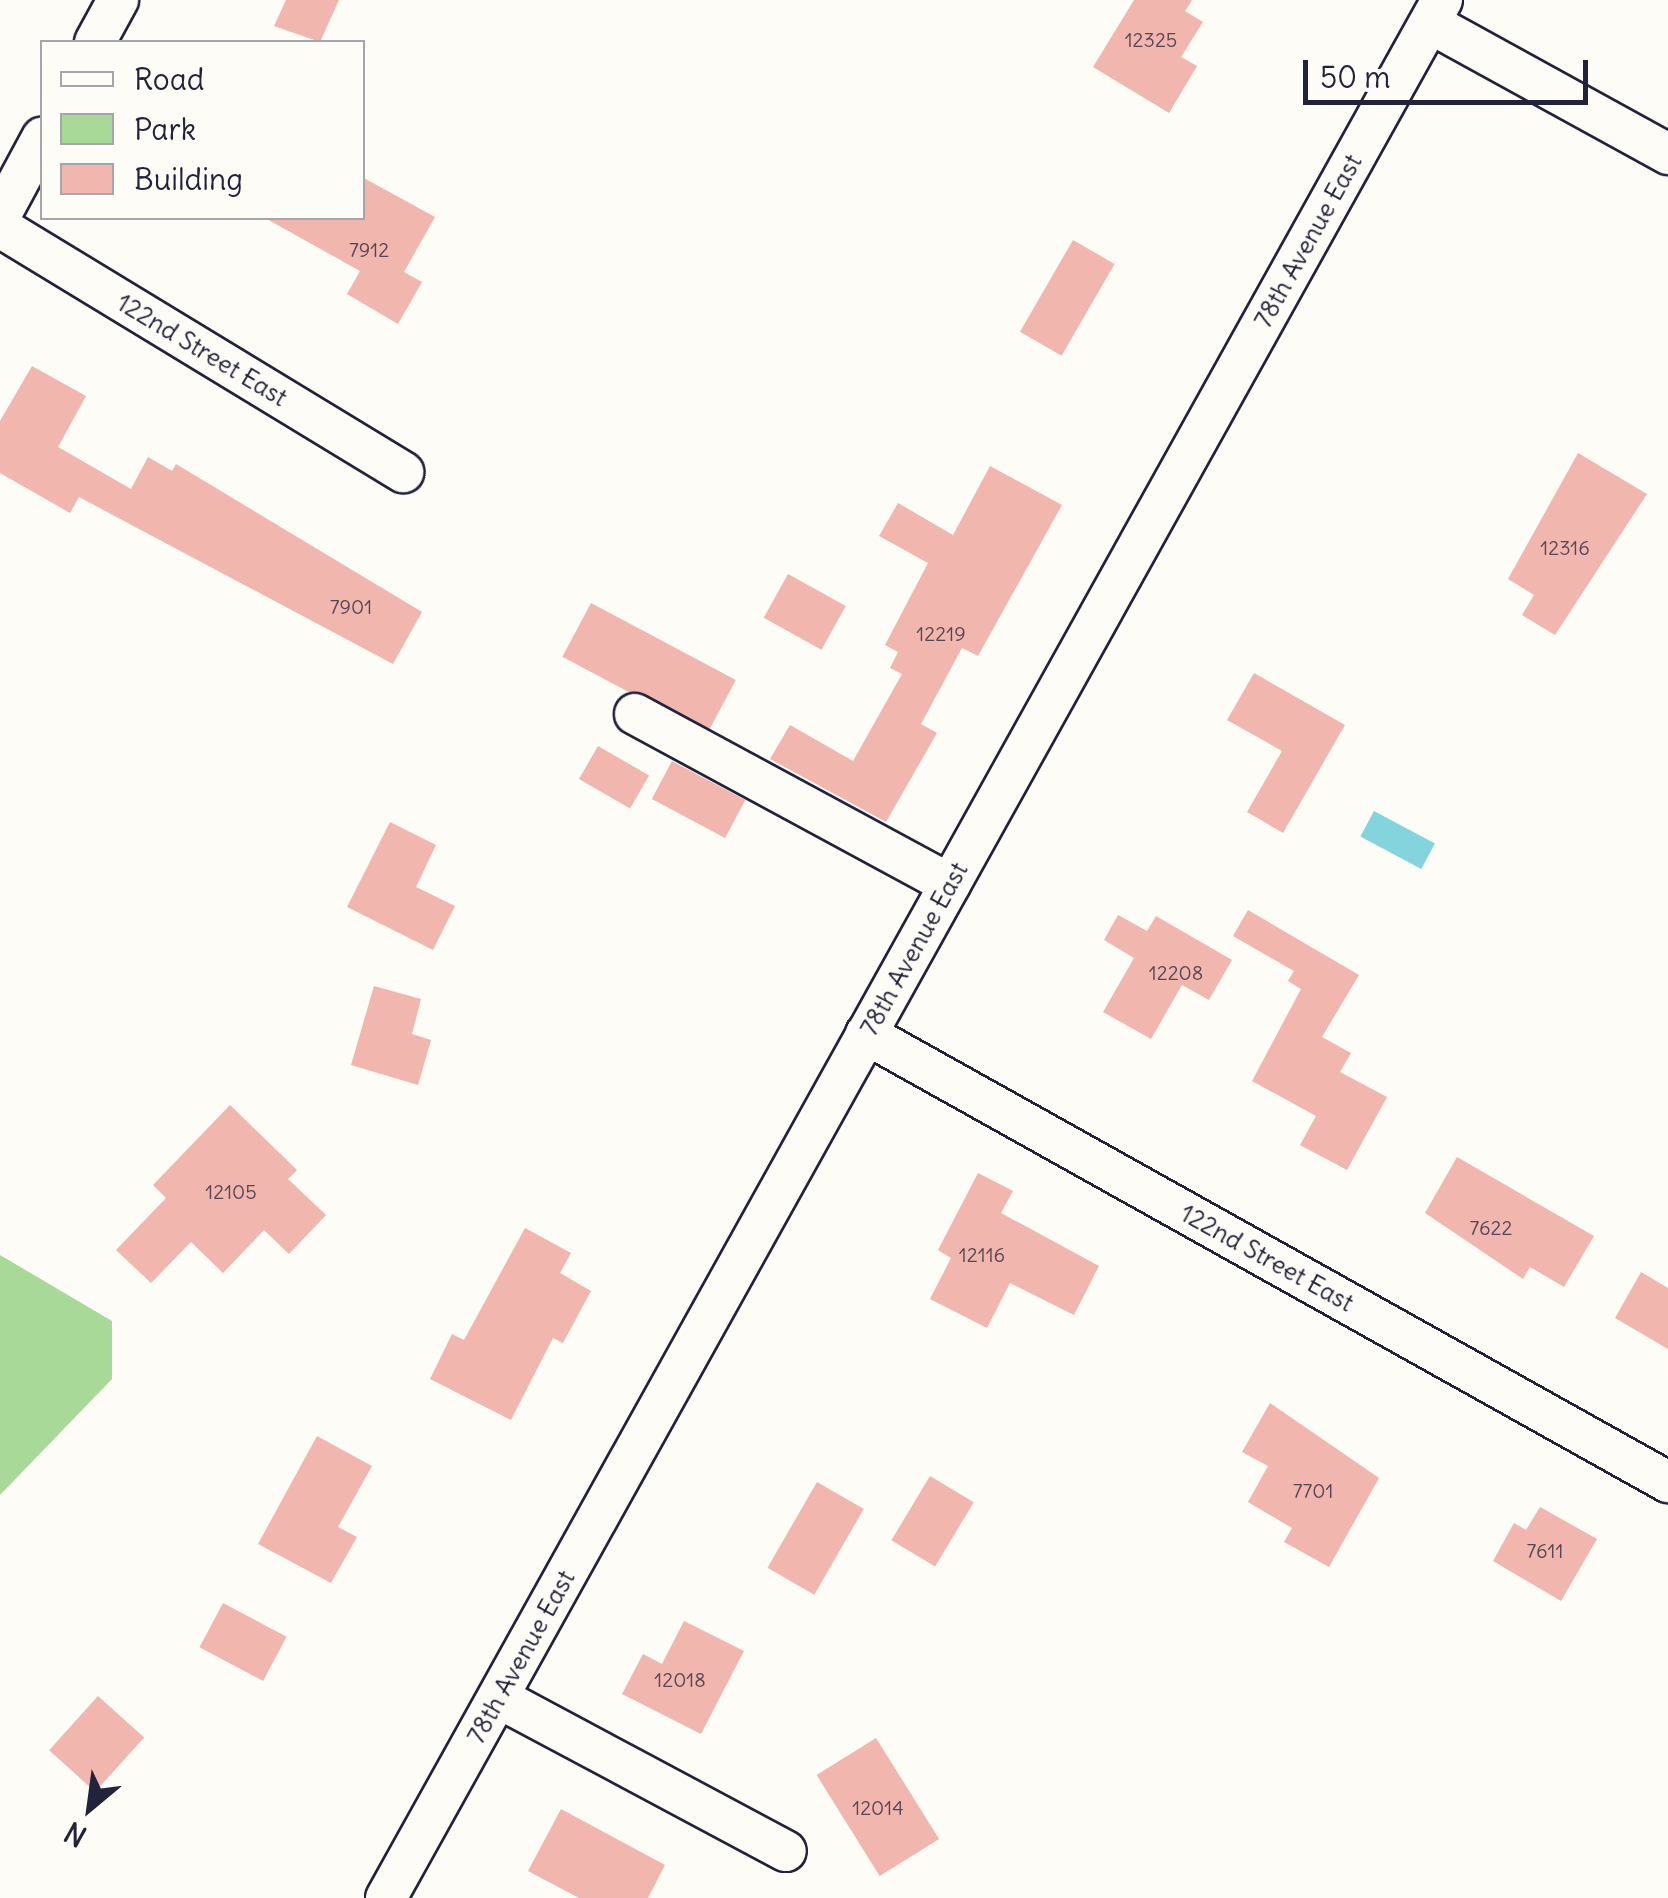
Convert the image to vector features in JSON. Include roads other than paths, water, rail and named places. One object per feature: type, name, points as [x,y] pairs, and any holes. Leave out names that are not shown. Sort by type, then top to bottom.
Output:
[{"type":"street","points":[[96,40],[118,0]]},
{"type":"street","points":[[1436,12],[1668,154]]},
{"type":"street","name":"78th Avenue East","points":[[386,1898],[1436,12]]},
{"type":"street","points":[[0,216],[40,142]]},
{"type":"street","name":"122nd Street East","points":[[0,226],[403,472]]},
{"type":"street","points":[[635,714],[950,884]]},
{"type":"street","name":"122nd Street East","points":[[866,1034],[1668,1482]]},
{"type":"street","points":[[499,1698],[786,1852]]},
{"type":"water","points":[[1374,811],[1435,843],[1421,869],[1360,837]]}]
